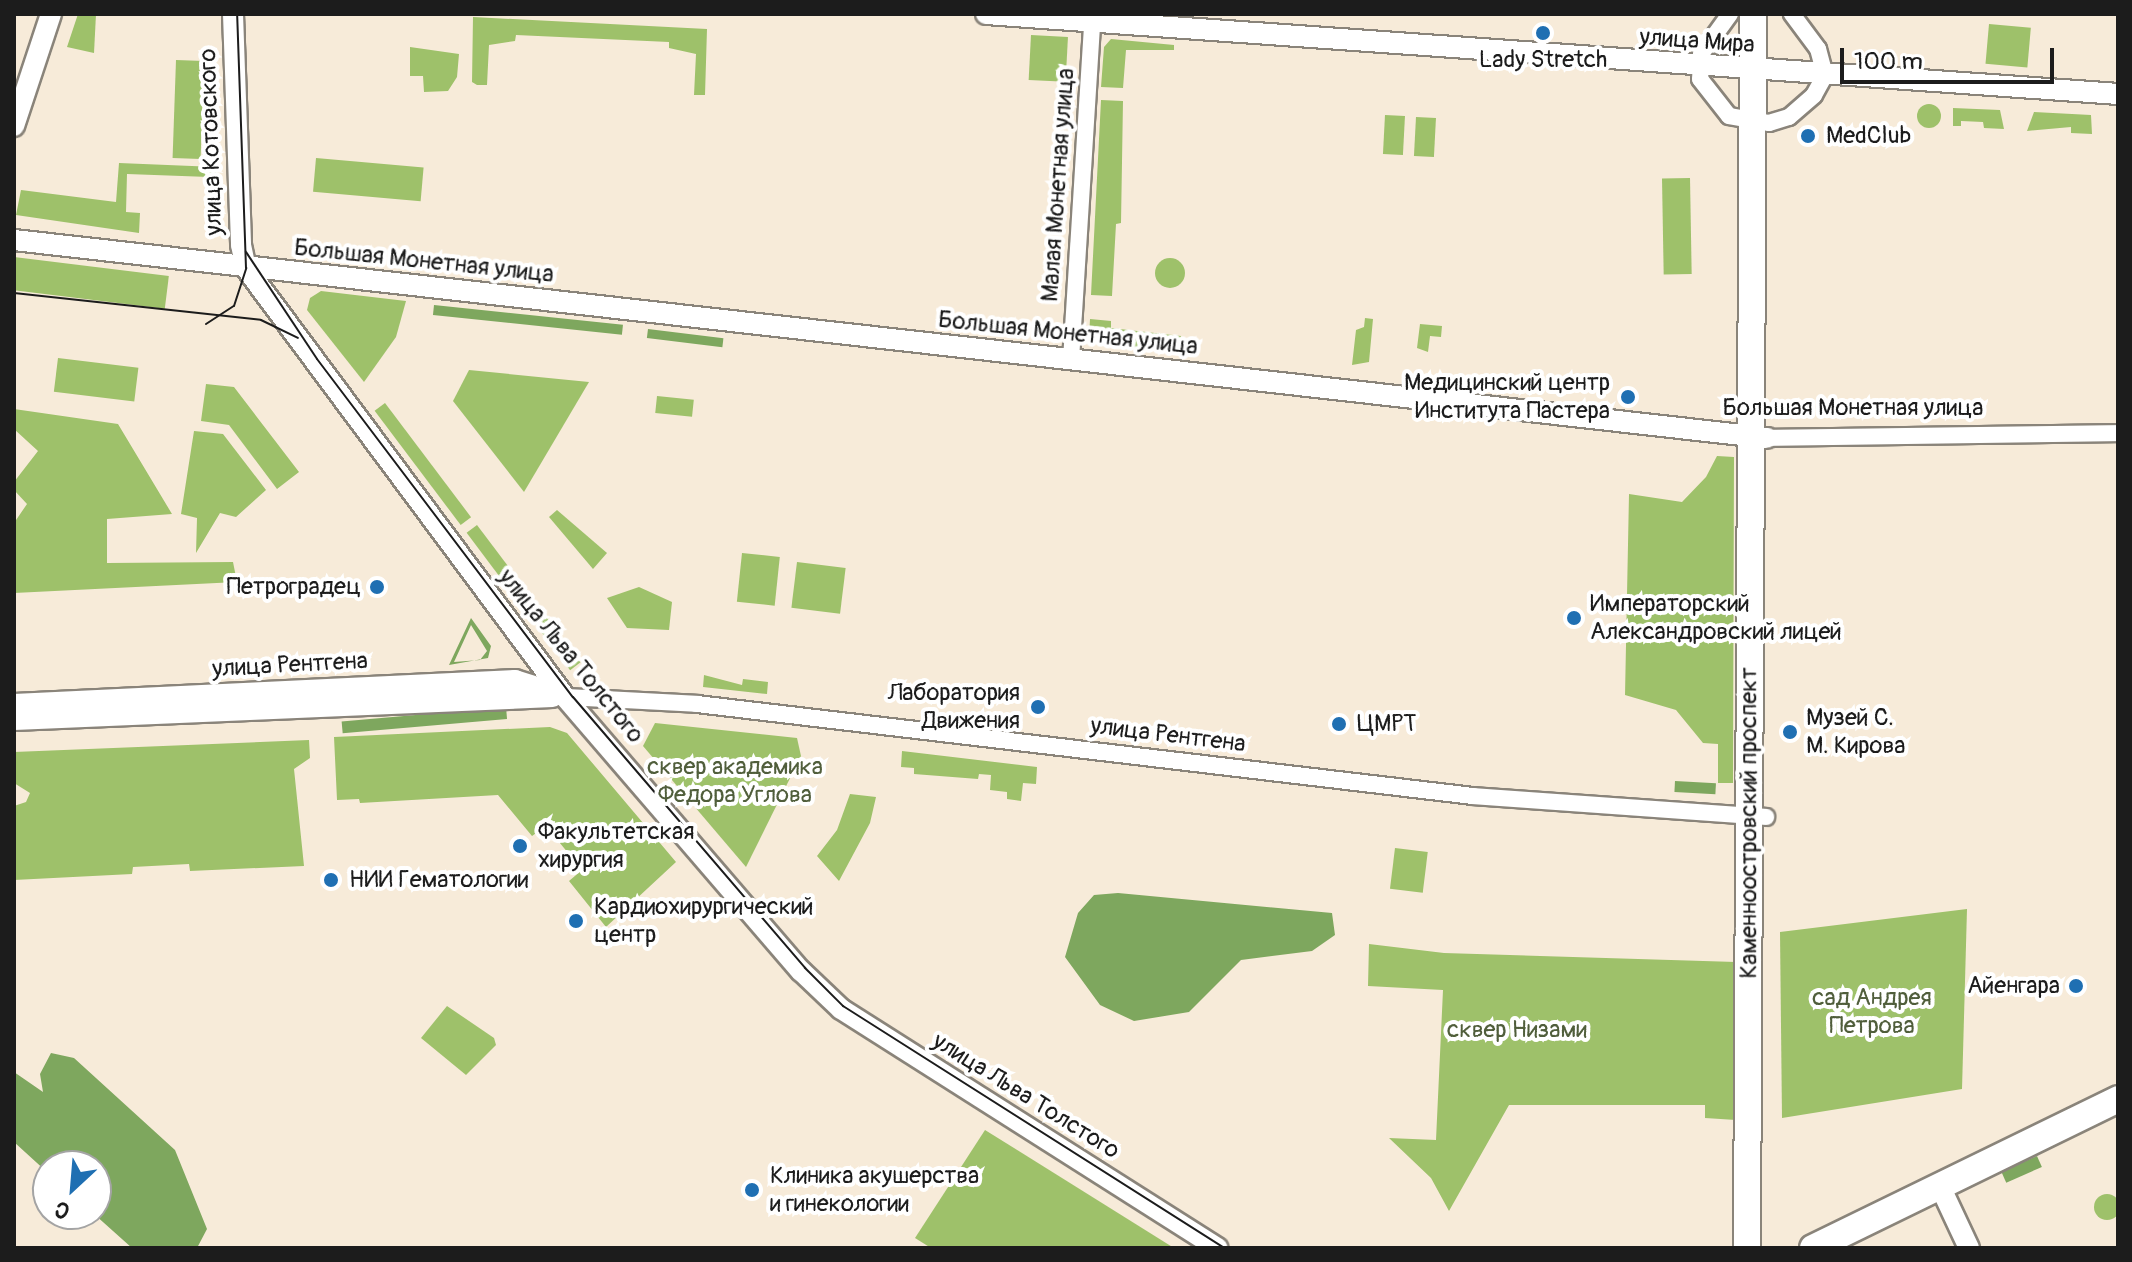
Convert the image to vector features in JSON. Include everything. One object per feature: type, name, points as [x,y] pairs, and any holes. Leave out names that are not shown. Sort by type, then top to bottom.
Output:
[{"type":"main road","name":"Каменноостровский проспект","points":[[1747,1248],[1757,817],[1761,123],[1761,71],[1753,14]]},
{"type":"main road","name":"Каменноостровский проспект","points":[[1761,71],[1770,14]]},
{"type":"main road","name":"Каменноостровский проспект","points":[[1757,817],[1764,1248]]},
{"type":"main road","points":[[1813,1248],[2118,1099]]},
{"type":"street","points":[[14,126],[51,14]]},
{"type":"street","name":"улица Котовского","points":[[233,14],[241,245],[246,268]]},
{"type":"street","name":"улица Мира","points":[[986,14],[1093,17],[1699,67],[2118,94]]},
{"type":"street","points":[[1730,14],[1705,46],[1699,67],[1706,92],[1729,116],[1761,123],[1789,117],[1814,95],[1825,75],[1818,49],[1792,14]]},
{"type":"street","name":"Малая Монетная улица","points":[[1071,360],[1093,17]]},
{"type":"street","name":"Большая Монетная улица","points":[[14,240],[1759,438],[2118,433]]},
{"type":"street","name":"улица Льва Толстого","points":[[246,268],[565,697],[801,971],[841,1009],[1218,1248]]},
{"type":"street","name":"улица Рентгена","points":[[14,704],[515,680],[565,697]]},
{"type":"street","name":"улица Рентгена","points":[[14,720],[565,697],[697,704],[1473,796],[1757,817]]},
{"type":"street","points":[[1939,1184],[1969,1248]]},
{"type":"green space","points":[[78,14],[96,14],[94,53],[67,47]]},
{"type":"green space","points":[[473,17],[707,29],[705,95],[694,95],[696,54],[669,48],[669,42],[516,35],[515,41],[489,45],[487,85],[477,85],[472,82]]},
{"type":"green space","points":[[1989,24],[2031,28],[2027,68],[1986,64]]},
{"type":"green space","points":[[1031,35],[1068,37],[1066,82],[1029,80]]},
{"type":"green space","points":[[1111,39],[1174,45],[1174,50],[1126,50],[1123,88],[1101,87],[1104,47]]},
{"type":"green space","points":[[410,47],[459,54],[457,77],[448,91],[424,92],[423,76],[410,76]]},
{"type":"green space","points":[[176,60],[204,61],[201,159],[173,158]]},
{"type":"green space","points":[[1101,100],[1123,101],[1121,223],[1116,224],[1112,296],[1091,295]]},
{"type":"green space","points":[[1929,104],[1937,108],[1941,116],[1937,124],[1929,128],[1921,124],[1917,116],[1921,108]]},
{"type":"green space","points":[[1953,108],[2000,110],[2004,129],[1984,128],[1983,122],[1961,121],[1961,126],[1953,126]]},
{"type":"green space","points":[[2034,112],[2091,115],[2092,134],[2071,133],[2071,127],[2027,131]]},
{"type":"green space","points":[[1385,115],[1405,116],[1403,155],[1383,154]]},
{"type":"green space","points":[[1416,117],[1436,118],[1434,157],[1414,156]]},
{"type":"green space","points":[[316,158],[424,167],[421,201],[313,192]]},
{"type":"green space","points":[[119,163],[216,167],[216,191],[210,191],[209,177],[127,174],[126,212],[140,213],[139,233],[16,215],[21,190],[116,202]]},
{"type":"green space","points":[[1662,178],[1690,178],[1692,274],[1664,274]]},
{"type":"green space","points":[[14,257],[169,276],[165,309],[14,290]]},
{"type":"green space","points":[[1170,258],[1181,262],[1185,273],[1181,284],[1170,288],[1159,284],[1155,273],[1159,262]]},
{"type":"green space","points":[[321,291],[406,301],[396,337],[364,382],[307,310],[310,298]]},
{"type":"green space","points":[[434,305],[623,325],[622,335],[433,315]]},
{"type":"green space","points":[[1365,318],[1373,319],[1369,362],[1352,365],[1356,330],[1364,327]]},
{"type":"green space","points":[[1090,319],[1111,321],[1111,328],[1181,336],[1179,353],[1098,344],[1098,338],[1089,337]]},
{"type":"green space","points":[[1420,324],[1442,326],[1441,337],[1430,336],[1428,352],[1417,348]]},
{"type":"green space","points":[[648,329],[723,338],[722,347],[647,338]]},
{"type":"green space","points":[[58,358],[138,368],[134,402],[54,392]]},
{"type":"green space","points":[[469,370],[589,382],[524,492],[453,401]]},
{"type":"green space","points":[[206,384],[234,387],[299,472],[277,489],[229,425],[201,421]]},
{"type":"green space","points":[[657,396],[694,400],[692,417],[655,413]]},
{"type":"green space","points":[[385,403],[471,517],[461,525],[375,411]]},
{"type":"green space","points":[[14,409],[118,424],[172,514],[107,519],[107,563],[233,562],[237,582],[14,593],[14,523],[27,504],[14,490],[14,482],[38,451],[14,429]]},
{"type":"green space","points":[[194,431],[223,434],[266,490],[236,517],[220,513],[196,553],[197,518],[181,514]]},
{"type":"green space","points":[[1717,456],[1734,457],[1733,783],[1718,783],[1718,744],[1703,743],[1676,710],[1625,695],[1629,494],[1682,502],[1706,477]]},
{"type":"green space","points":[[557,510],[607,553],[593,569],[549,517]]},
{"type":"green space","points":[[477,525],[581,662],[570,670],[467,533]]},
{"type":"green space","points":[[742,553],[780,557],[775,606],[737,602]]},
{"type":"green space","points":[[797,562],[846,568],[840,614],[791,608]]},
{"type":"green space","points":[[639,587],[672,602],[669,630],[627,628],[607,598]]},
{"type":"green space","points":[[471,618],[491,646],[488,658],[481,659],[487,651],[471,625],[454,662],[474,660],[449,665]]},
{"type":"green space","points":[[704,675],[742,685],[743,679],[768,682],[767,694],[703,687]]},
{"type":"green space","points":[[506,707],[507,719],[343,733],[342,721]]},
{"type":"green space","name":"сквер академика Федора Углова","points":[[655,723],[797,738],[801,756],[746,867],[643,746]]},
{"type":"green space","points":[[550,727],[567,733],[676,862],[606,927],[569,881],[582,870],[546,826],[532,836],[498,795],[360,803],[359,799],[337,800],[334,737]]},
{"type":"green space","points":[[309,740],[310,758],[294,769],[304,866],[190,871],[189,864],[133,867],[132,874],[14,880],[14,806],[26,802],[30,793],[14,783],[14,752]]},
{"type":"green space","points":[[902,751],[1037,767],[1036,784],[1023,783],[1021,801],[1007,799],[1007,792],[990,790],[991,775],[979,774],[978,779],[914,774],[914,768],[901,767]]},
{"type":"green space","points":[[1675,781],[1716,783],[1715,794],[1674,792]]},
{"type":"green space","points":[[850,794],[876,797],[870,823],[839,881],[817,856],[837,830]]},
{"type":"green space","points":[[1395,848],[1428,852],[1423,893],[1390,889]]},
{"type":"green space","points":[[1118,893],[1332,913],[1335,935],[1312,951],[1241,960],[1189,1012],[1134,1021],[1100,1005],[1065,957],[1078,913],[1094,895]]},
{"type":"green space","name":"сад Андрея Петрова","points":[[1967,909],[1962,1089],[1782,1118],[1780,932]]},
{"type":"green space","name":"сквер Низами","points":[[1369,944],[1444,953],[1736,962],[1736,1120],[1705,1118],[1705,1105],[1509,1105],[1449,1211],[1431,1178],[1389,1138],[1436,1140],[1443,990],[1368,986]]},
{"type":"green space","points":[[447,1006],[494,1038],[496,1045],[466,1075],[421,1038]]},
{"type":"green space","points":[[51,1053],[74,1058],[175,1150],[207,1229],[197,1248],[132,1248],[112,1230],[112,1150],[32,1150],[32,1158],[14,1142],[14,1072],[43,1092],[40,1074]]},
{"type":"green space","points":[[985,1130],[1174,1248],[931,1248],[915,1238]]},
{"type":"green space","points":[[2037,1156],[2042,1167],[2006,1183],[2001,1172]]},
{"type":"green space","points":[[2107,1194],[2116,1198],[2120,1207],[2116,1216],[2107,1220],[2098,1216],[2094,1207],[2098,1198]]},
{"type":"tram line","points":[[206,324],[234,306],[246,268],[237,14]]},
{"type":"tram line","points":[[246,252],[317,359],[573,697],[805,968],[843,1006],[1224,1248]]},
{"type":"tram line","points":[[14,293],[261,320],[298,338]]},
{"type":"place","name":"Lady Stretch","points":[[1543,33]]},
{"type":"place","name":"MedClub","points":[[1808,136]]},
{"type":"place","name":"Медицинский центр Института Пастера","points":[[1628,397]]},
{"type":"place","name":"Петроградец","points":[[377,587]]},
{"type":"place","name":"Императорский Александровский лицей","points":[[1574,618]]},
{"type":"place","name":"Лаборатория Движения","points":[[1038,707]]},
{"type":"place","name":"ЦМРТ","points":[[1339,724]]},
{"type":"place","name":"Музей С. М. Кирова","points":[[1790,732]]},
{"type":"place","name":"Факультетская хирургия","points":[[520,846]]},
{"type":"place","name":"НИИ Гематологии","points":[[331,880]]},
{"type":"place","name":"Кардиохирургический центр","points":[[576,921]]},
{"type":"place","name":"Айенгара","points":[[2076,986]]},
{"type":"place","name":"Клиника акушерства и гинекологии","points":[[752,1190]]}]
